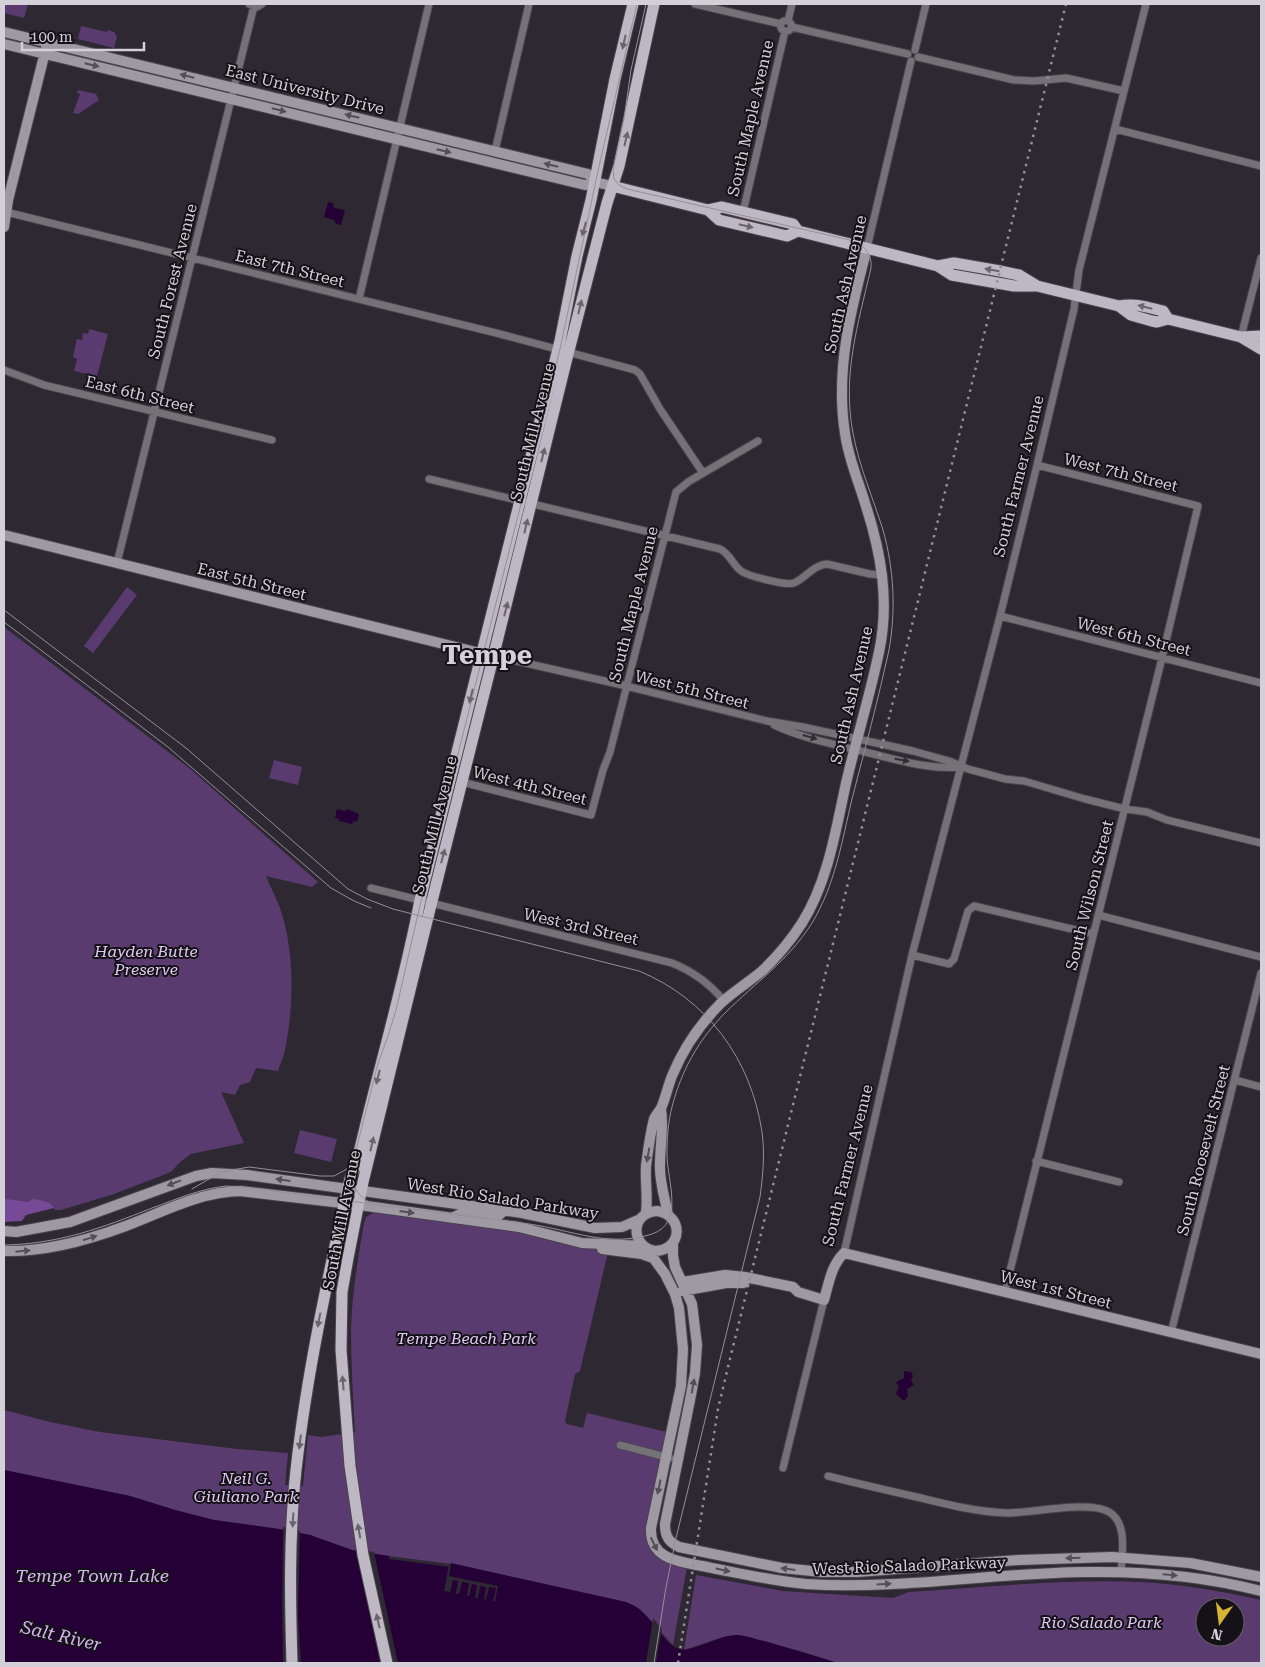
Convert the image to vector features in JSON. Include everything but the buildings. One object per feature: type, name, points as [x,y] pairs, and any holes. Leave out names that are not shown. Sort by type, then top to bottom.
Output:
[{"type":"main road","name":"South Mill Avenue","points":[[563,350],[577,256],[595,182],[615,79],[633,4]]},
{"type":"main road","name":"South Mill Avenue","points":[[292,1663],[291,1551],[296,1471],[323,1300],[347,1189],[356,1166],[413,937],[462,782],[494,656],[526,501],[563,350],[619,166],[654,4]]},
{"type":"main road","name":"East University Drive","points":[[4,32],[588,174],[595,182]]},
{"type":"main road","points":[[4,227],[47,42]]},
{"type":"main road","name":"East University Drive","points":[[4,44],[585,185],[595,182],[612,186]]},
{"type":"main road","points":[[612,186],[708,210],[722,207],[793,224],[798,231]]},
{"type":"main road","points":[[708,210],[719,220],[787,236],[798,231],[938,266],[954,263],[1019,275],[1037,286],[1119,306],[1131,315],[1157,322],[1168,319],[1241,337],[1261,336]]},
{"type":"main road","name":"South Ash Avenue","points":[[646,1213],[648,1197],[646,1164],[655,1117],[661,1109],[672,1076],[687,1045],[704,1021],[724,1000],[763,970],[779,953],[803,922],[823,878],[829,860],[883,630],[883,575],[876,540],[845,437],[841,406],[841,369],[844,346],[867,248]]},
{"type":"main road","points":[[1241,337],[1261,349]]},
{"type":"main road","name":"South Mill Avenue","points":[[387,1663],[362,1547],[353,1488],[341,1350],[342,1292],[358,1205],[457,753],[481,653],[526,501]]},
{"type":"main road","name":"East 5th Street","points":[[4,535],[494,656]]},
{"type":"main road","points":[[457,753],[460,761],[457,777],[462,782]]},
{"type":"main road","name":"South Ash Avenue","points":[[661,1109],[663,1119],[660,1165],[661,1184],[668,1214]]},
{"type":"main road","name":"West Rio Salado Parkway","points":[[4,1232],[16,1232],[70,1222],[182,1180],[212,1174],[247,1175],[504,1210],[604,1228],[622,1227],[638,1220]]},
{"type":"main road","name":"West Rio Salado Parkway","points":[[4,1251],[43,1248],[79,1241],[123,1227],[182,1203],[213,1194],[240,1191],[519,1227],[582,1242],[598,1248],[642,1254],[653,1258]]},
{"type":"main road","points":[[452,1218],[464,1212],[498,1216],[504,1210]]},
{"type":"main road","points":[[657,1211],[668,1214],[676,1226],[676,1237],[673,1244],[660,1251],[651,1251],[645,1247],[638,1237],[636,1229],[638,1220],[646,1213],[657,1211]]},
{"type":"main road","name":"West Rio Salado Parkway","points":[[582,1242],[645,1247],[665,1274],[676,1294],[683,1349],[682,1376],[653,1517],[651,1540],[654,1548],[661,1555],[675,1560],[769,1579],[826,1584],[879,1584],[1049,1573],[1121,1572],[1201,1579],[1261,1591]]},
{"type":"main road","name":"West Rio Salado Parkway","points":[[673,1244],[674,1262],[685,1287],[695,1319],[697,1345],[696,1362],[665,1524],[666,1537],[670,1542],[680,1547],[709,1554],[782,1568],[840,1572],[1027,1560],[1122,1557],[1190,1563],[1261,1577]]},
{"type":"main road","name":"West 1st Street","points":[[844,1253],[1261,1354]]},
{"type":"main road","name":"South Farmer Avenue","points":[[824,1300],[833,1267],[844,1253]]},
{"type":"main road","points":[[665,1274],[670,1276],[678,1289],[683,1292],[685,1287],[726,1282],[744,1282],[791,1294],[798,1292],[824,1300]]},
{"type":"street","name":"South Forest Avenue","points":[[117,563],[232,99],[252,5],[259,6],[262,4]]},
{"type":"street","points":[[359,299],[429,4]]},
{"type":"street","points":[[495,151],[529,4]]},
{"type":"street","points":[[695,4],[1014,80],[1034,81],[1066,78],[1124,91]]},
{"type":"street","name":"South Maple Avenue","points":[[743,212],[792,4]]},
{"type":"street","name":"South Ash Avenue","points":[[867,248],[926,4]]},
{"type":"street","name":"South Farmer Avenue","points":[[844,1253],[912,955],[1000,616],[1074,309],[1079,270],[1146,4]]},
{"type":"street","points":[[1115,130],[1261,166]]},
{"type":"street","name":"East 7th Street","points":[[6,212],[563,350]]},
{"type":"street","points":[[1241,337],[1261,258]]},
{"type":"street","points":[[563,350],[636,370],[703,474]]},
{"type":"street","name":"East 6th Street","points":[[4,370],[44,384],[272,440]]},
{"type":"street","name":"South Maple Avenue","points":[[591,815],[603,770],[610,752],[676,492],[680,487],[758,441]]},
{"type":"street","name":"West 7th Street","points":[[1037,465],[1198,506]]},
{"type":"street","points":[[429,479],[720,549],[727,553],[737,567],[746,574],[787,584],[798,581],[822,564],[883,575]]},
{"type":"street","name":"South Wilson Street","points":[[1005,1291],[1198,506]]},
{"type":"street","name":"West 6th Street","points":[[1000,616],[1261,683]]},
{"type":"street","name":"West 5th Street","points":[[494,656],[767,721],[913,751],[1023,786],[1050,790],[1125,809],[1159,820],[1167,820],[1261,843]]},
{"type":"street","name":"West 5th Street","points":[[767,721],[783,729],[895,759],[942,767],[960,767]]},
{"type":"street","name":"West 4th Street","points":[[462,782],[591,815]]},
{"type":"street","name":"West 3rd Street","points":[[371,888],[650,956],[672,963],[690,972],[707,983],[724,1000]]},
{"type":"street","points":[[912,955],[949,964],[954,959],[968,911],[974,906],[1093,934]]},
{"type":"street","points":[[1098,915],[1261,957]]},
{"type":"street","name":"South Roosevelt Street","points":[[1171,1333],[1261,973]]},
{"type":"street","points":[[1235,1080],[1261,1087]]},
{"type":"street","points":[[1036,1161],[1119,1182]]},
{"type":"street","name":"South Farmer Avenue","points":[[783,1468],[824,1300]]},
{"type":"street","points":[[620,1445],[678,1460]]},
{"type":"street","points":[[828,1476],[969,1509],[1009,1513],[1074,1508],[1104,1509],[1112,1514],[1121,1528],[1121,1572]]},
{"type":"green space","points":[[4,4],[28,4],[24,18],[4,13]]},
{"type":"green space","points":[[81,26],[114,32],[117,37],[114,48],[78,39]]},
{"type":"green space","points":[[78,90],[96,94],[99,100],[78,114],[73,113],[80,94],[77,93]]},
{"type":"green space","points":[[89,329],[108,334],[97,376],[74,371],[77,359],[73,357],[77,339],[82,340],[83,333],[88,334]]},
{"type":"green space","points":[[127,587],[137,595],[93,653],[84,646]]},
{"type":"green space","name":"Hayden Butte Preserve","points":[[4,627],[188,767],[318,882],[312,887],[266,876],[280,908],[288,942],[292,979],[290,1015],[284,1053],[278,1071],[256,1068],[250,1082],[240,1085],[235,1095],[221,1092],[244,1143],[191,1154],[171,1172],[114,1194],[61,1210],[55,1210],[53,1207],[4,1217]]},
{"type":"green space","points":[[274,760],[302,767],[298,785],[269,778]]},
{"type":"green space","points":[[300,1130],[337,1139],[331,1162],[294,1153]]},
{"type":"green space","name":"Tempe Beach Park","points":[[375,1212],[515,1230],[608,1252],[580,1371],[575,1374],[565,1421],[567,1424],[583,1428],[587,1413],[667,1432],[646,1538],[651,1551],[656,1556],[687,1567],[673,1645],[640,1609],[626,1602],[451,1564],[366,1553],[310,1535],[214,1520],[130,1496],[4,1470],[4,1410],[100,1432],[237,1449],[288,1453],[285,1485],[303,1486],[308,1435],[321,1437],[355,1432],[351,1342],[353,1302],[364,1223],[366,1217]]},
{"type":"green space","name":"Rio Salado Park","points":[[696,1575],[783,1591],[893,1598],[909,1592],[1025,1584],[1112,1581],[1186,1586],[1216,1591],[1261,1600],[1261,1663],[838,1663],[738,1635],[723,1637],[684,1650]]},
{"type":"shaded area","points":[[33,1199],[39,1200],[47,1202],[54,1208],[26,1215],[22,1221],[4,1222],[4,1200],[28,1202]]},
{"type":"water","points":[[328,202],[333,203],[334,208],[345,210],[341,225],[336,224],[334,220],[324,217]]},
{"type":"water","points":[[337,809],[345,811],[347,809],[359,814],[357,822],[353,821],[352,824],[339,821],[339,819],[335,818]]},
{"type":"water","points":[[904,1371],[911,1372],[913,1376],[911,1381],[914,1385],[907,1389],[908,1396],[904,1401],[896,1394],[899,1387],[896,1382],[904,1378]]},
{"type":"water","name":"Tempe Town Lake","points":[[4,1470],[130,1496],[214,1520],[310,1535],[352,1550],[389,1556],[389,1559],[450,1567],[451,1563],[626,1602],[643,1612],[667,1640],[679,1649],[685,1650],[723,1637],[738,1635],[838,1663],[4,1663]]},
{"type":"pier","points":[[283,1527],[300,1531],[298,1616],[301,1663],[283,1663]]},
{"type":"pier","points":[[356,1549],[374,1552],[398,1663],[380,1663]]},
{"type":"pier","points":[[449,1565],[451,1565],[449,1576],[498,1586],[495,1601],[493,1601],[496,1588],[489,1587],[486,1600],[484,1599],[486,1587],[480,1586],[478,1598],[475,1598],[477,1585],[472,1584],[469,1596],[467,1596],[469,1583],[462,1582],[459,1594],[456,1594],[458,1581],[453,1580],[450,1592],[444,1591]]},
{"type":"pier","points":[[653,1618],[662,1629],[656,1663],[646,1663]]},
{"type":"tram line","points":[[192,1189],[221,1172],[249,1167],[334,1176],[347,1169],[355,1154],[378,1063],[396,1010],[421,901],[560,349],[600,162],[637,4]]},
{"type":"tram line","points":[[4,1245],[43,1242],[80,1234],[188,1195],[226,1186],[529,1224],[605,1239],[636,1238],[652,1234],[662,1228],[668,1221],[672,1200],[667,1155],[669,1125],[676,1094],[686,1068],[699,1045],[716,1023],[771,971],[803,937],[827,894],[841,847],[885,669],[893,620],[893,590],[887,545],[859,458],[850,412],[850,370],[871,268],[869,255],[862,246],[854,241],[627,189],[619,185],[614,179],[613,170],[624,119],[631,70],[646,4]]},
{"type":"tram line","points":[[4,610],[186,748],[348,889],[393,909],[639,971],[663,983],[705,1015],[736,1056],[748,1080],[762,1132],[763,1164],[760,1197],[676,1538],[654,1663]]},
{"type":"tram line","points":[[4,622],[168,747],[331,888],[371,908]]},
{"type":"tram line","points":[[354,1161],[352,1174],[354,1186],[360,1196],[371,1203]]},
{"type":"railway","points":[[678,1663],[718,1409],[1066,4]]},
{"type":"district","name":"Tempe","points":[[487,655]]},
{"type":"park label","name":"Neil G. Giuliano Park","points":[[246,1487]]},
{"type":"water label","name":"Salt River","points":[[61,1636]]}]
